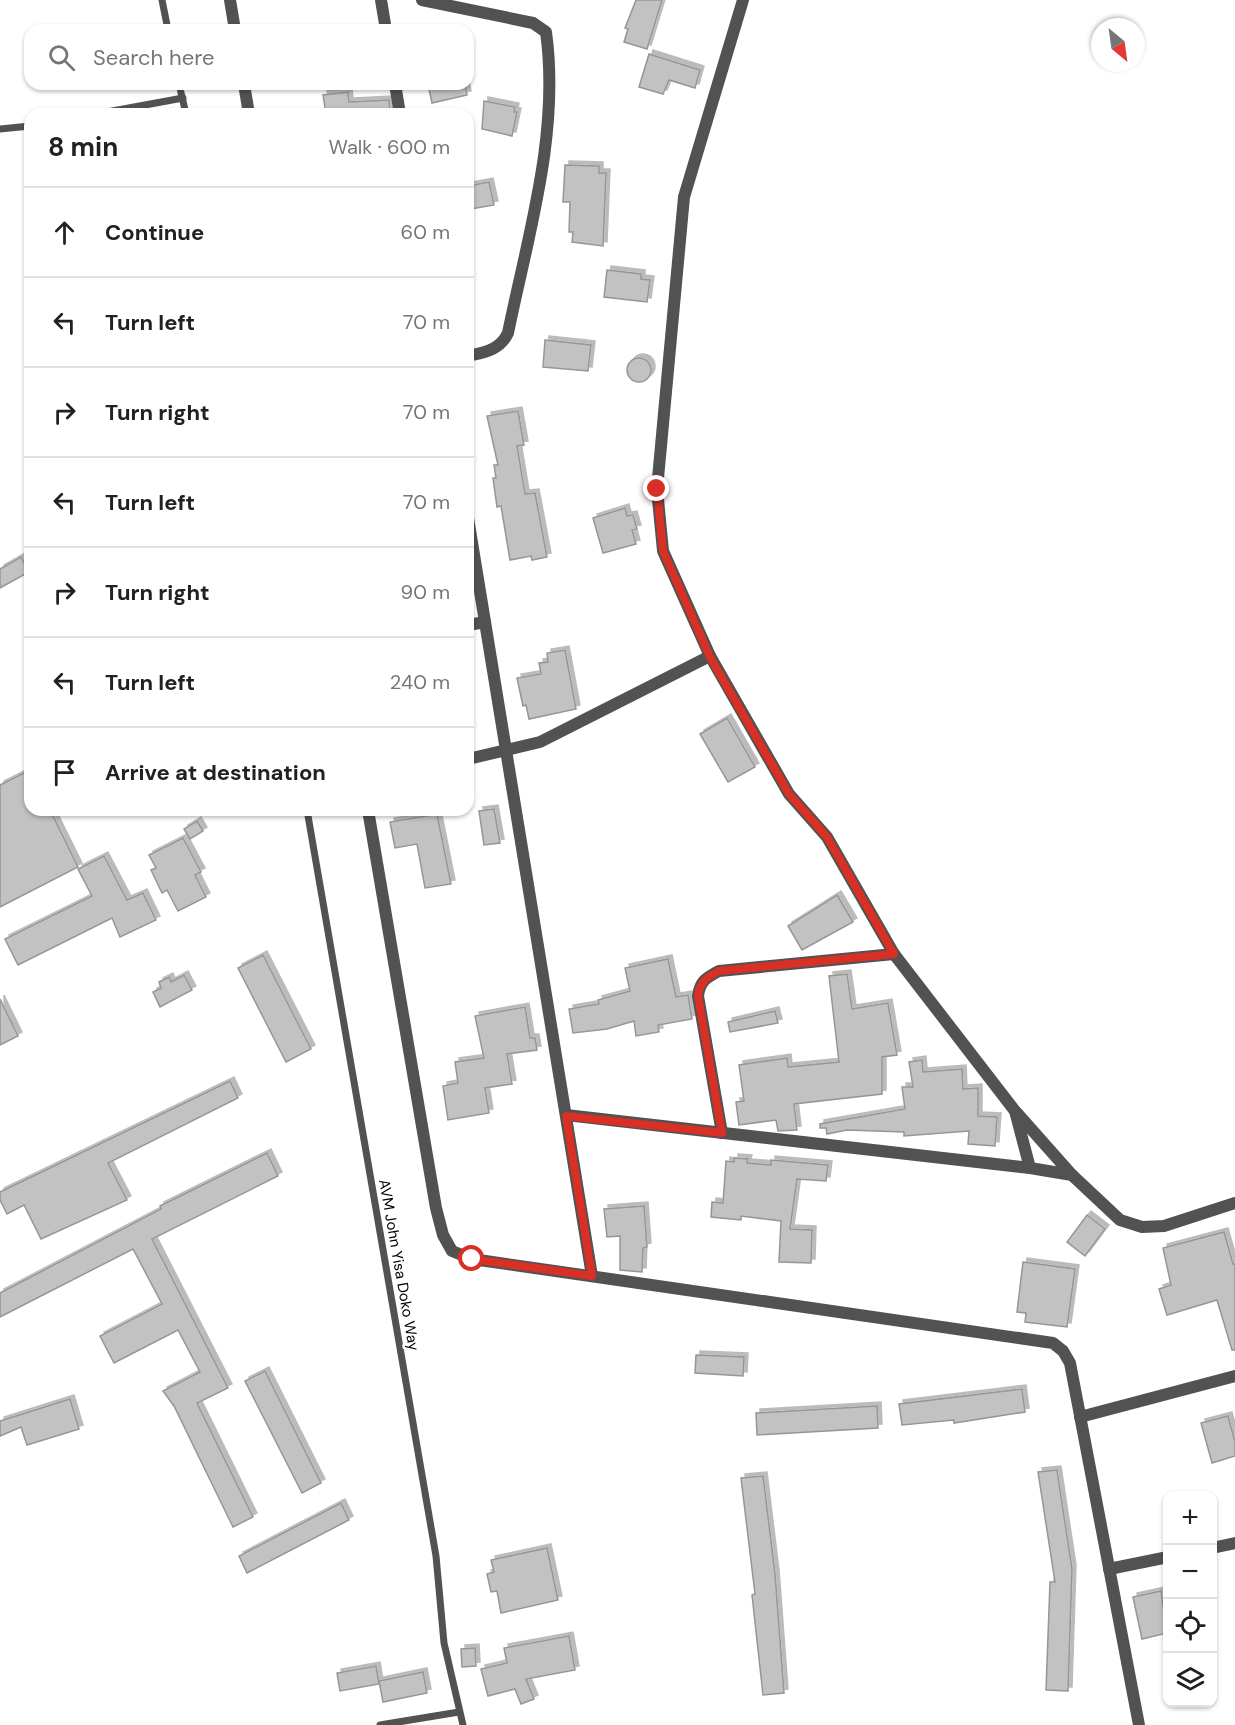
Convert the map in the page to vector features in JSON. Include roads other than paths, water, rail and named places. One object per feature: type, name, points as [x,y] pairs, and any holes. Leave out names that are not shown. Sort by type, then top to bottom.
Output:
[{"type":"street","points":[[230,0],[234,24]]},
{"type":"street","points":[[381,0],[385,24]]},
{"type":"street","points":[[422,0],[533,23],[546,32],[550,106],[545,149],[508,333],[504,343],[492,350],[474,354]]},
{"type":"street","points":[[743,0],[684,197],[657,489],[663,551],[710,657],[789,794],[827,837],[894,954],[1015,1111],[1072,1175],[1120,1220],[1142,1227],[1164,1226],[1235,1203]]},
{"type":"street","points":[[245,90],[248,108]]},
{"type":"street","points":[[396,90],[399,108]]},
{"type":"street","points":[[474,555],[592,1276]]},
{"type":"street","points":[[474,624],[485,622]]},
{"type":"street","points":[[474,758],[540,742],[710,657]]},
{"type":"street","points":[[369,816],[434,1196],[443,1235],[452,1251],[472,1259],[1053,1343],[1063,1350],[1070,1363],[1139,1725]]},
{"type":"street","points":[[722,1133],[698,996],[705,978],[719,971],[894,954]]},
{"type":"street","points":[[1015,1111],[1030,1168]]},
{"type":"street","points":[[566,1116],[1030,1168],[1072,1175]]},
{"type":"street","points":[[1080,1417],[1235,1376]]},
{"type":"street","points":[[1217,1547],[1235,1543]]},
{"type":"street","points":[[1109,1569],[1163,1558]]},
{"type":"lane","points":[[162,0],[167,24]]},
{"type":"lane","points":[[181,90],[185,108]]},
{"type":"lane","points":[[129,108],[183,98]]},
{"type":"lane","points":[[0,129],[24,127]]},
{"type":"lane","name":"AVM John Yisa Doko Way","points":[[308,816],[436,1556],[444,1643],[463,1725]]},
{"type":"lane","points":[[380,1725],[459,1712]]}]
